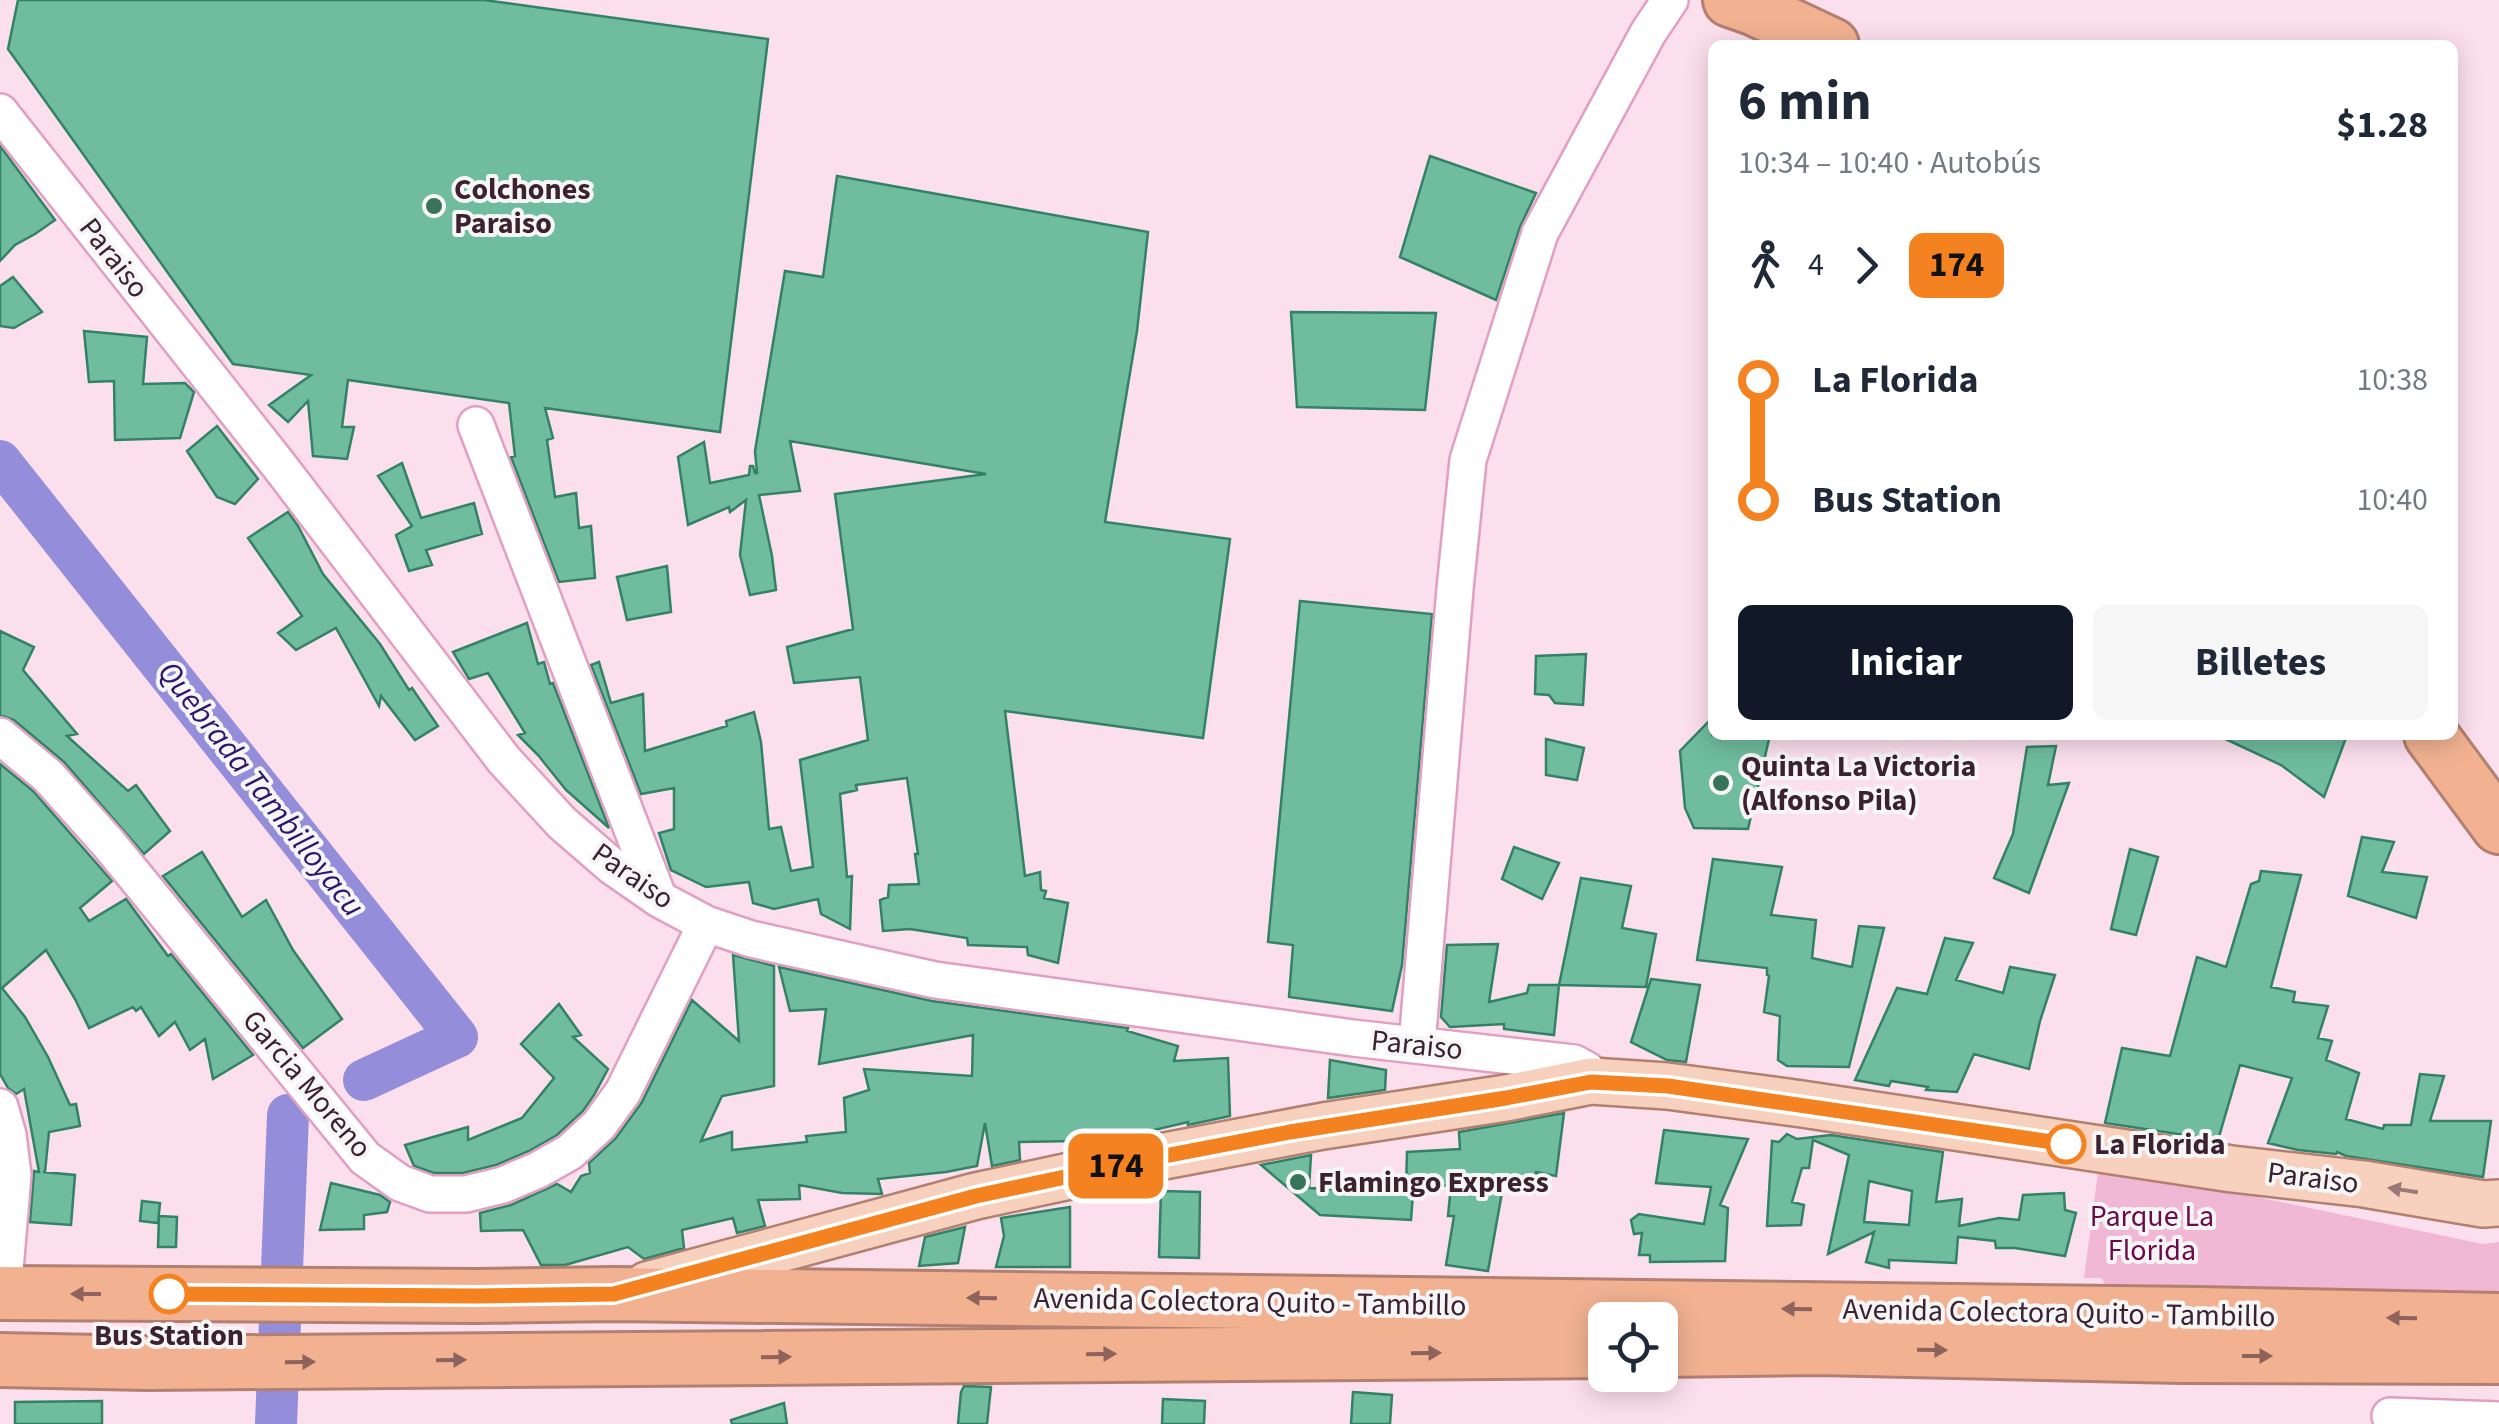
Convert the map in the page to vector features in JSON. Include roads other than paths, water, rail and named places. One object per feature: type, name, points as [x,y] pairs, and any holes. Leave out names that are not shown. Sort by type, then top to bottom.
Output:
[{"type":"highway","points":[[1730,0],[1821,40]]},
{"type":"highway","points":[[2434,740],[2499,827]]},
{"type":"highway","name":"Avenida Colectora Quito - Tambillo","points":[[1,1293],[614,1294],[2499,1320]]},
{"type":"highway","name":"Avenida Colectora Quito - Tambillo","points":[[1678,1350],[2499,1356]]},
{"type":"highway","name":"Avenida Colectora Quito - Tambillo","points":[[0,1360],[178,1363],[1588,1351]]},
{"type":"main road","name":"Paraiso","points":[[614,1294],[976,1196],[1323,1126],[1591,1082],[1668,1086],[2484,1204],[2499,1203]]},
{"type":"street","points":[[1417,1044],[1468,460],[1540,233],[1670,0]]},
{"type":"street","name":"Paraiso","points":[[0,112],[281,468],[504,760],[562,822],[613,868],[659,900],[706,924],[751,939],[934,980],[1574,1064],[1586,1070],[1591,1082]]},
{"type":"street","points":[[476,425],[659,900]]},
{"type":"street","name":"Garcia Moreno","points":[[0,736],[48,776],[108,844],[365,1158],[400,1183],[430,1194],[466,1194],[538,1170],[570,1152],[599,1125],[623,1092],[706,924]]},
{"type":"street","points":[[0,1107],[13,1176],[1,1293]]},
{"type":"street","points":[[2383,1357],[2390,1420],[2499,1420]]},
{"type":"waterway","name":"Quebrada Tambilloyacu","points":[[0,461],[457,1037],[364,1080]]},
{"type":"waterway","name":"Quebrada Tambilloyacu","points":[[276,1424],[288,1115]]},
{"type":"place","name":"Colchones Paraiso","points":[[434,206]]},
{"type":"place","name":"Quinta La Victoria (Alfonso Pila)","points":[[1721,783]]},
{"type":"place","name":"La Florida","points":[[2066,1144]]},
{"type":"place","name":"Flamingo Express","points":[[1298,1182]]},
{"type":"place","name":"Bus Station","points":[[169,1294]]},
{"type":"park label","name":"Parque La Florida","points":[[2152,1233]]}]
